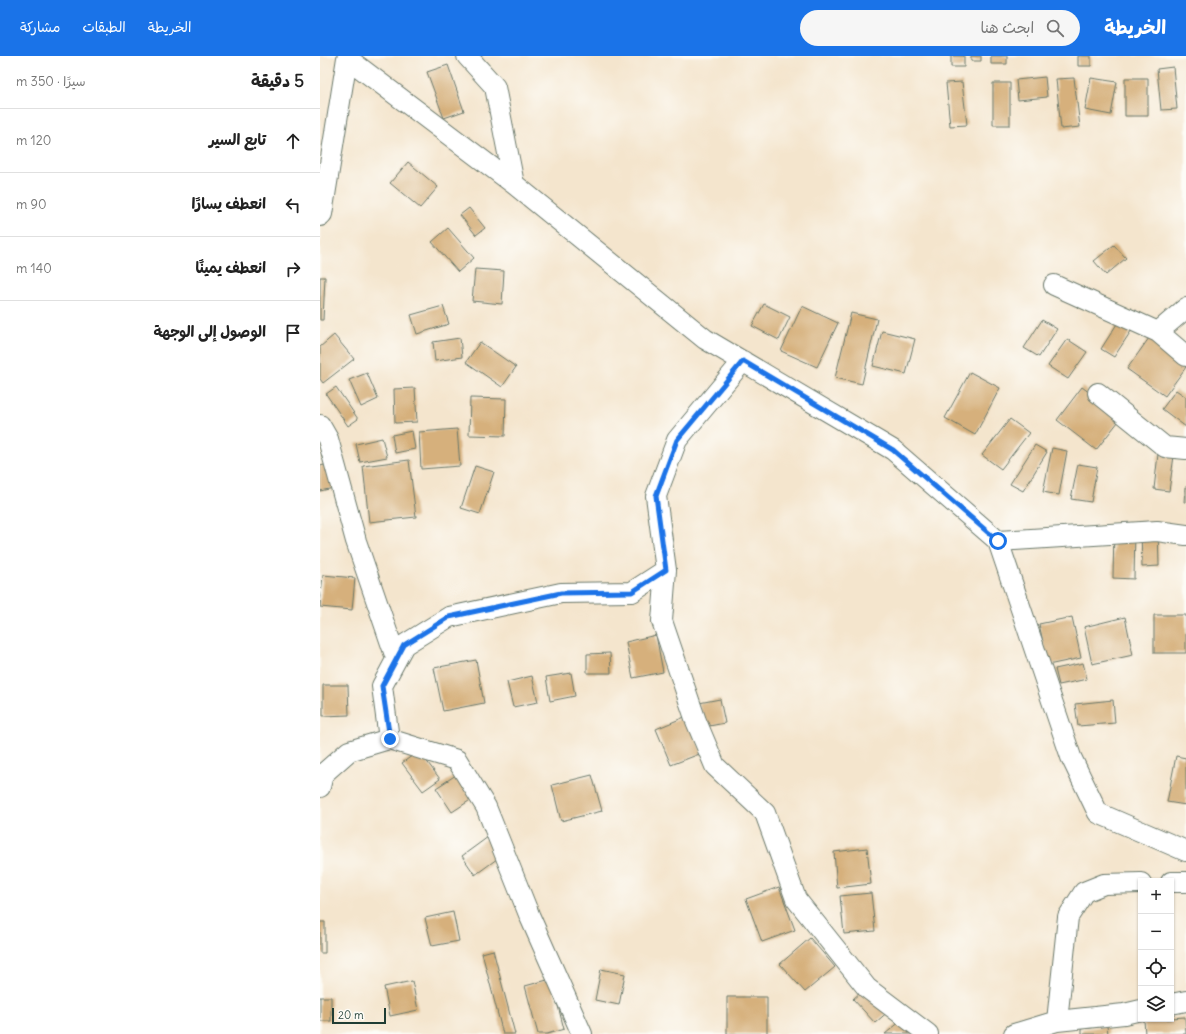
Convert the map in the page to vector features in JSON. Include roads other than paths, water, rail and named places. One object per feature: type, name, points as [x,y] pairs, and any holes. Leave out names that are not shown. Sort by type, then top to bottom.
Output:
[{"type":"street","points":[[467,56],[495,87],[514,184]]},
{"type":"street","points":[[320,216],[322,214],[348,57],[514,184],[706,339],[893,450],[998,541],[1071,757],[1098,813],[1186,851]]},
{"type":"street","points":[[1054,285],[1158,332],[1186,356]]},
{"type":"street","points":[[1158,332],[1186,308]]},
{"type":"street","points":[[743,361],[677,440],[656,496],[666,570],[662,621],[696,721],[715,766],[765,813],[796,900],[867,988],[928,1034]]},
{"type":"street","points":[[1098,393],[1165,447],[1186,449]]},
{"type":"street","points":[[320,425],[328,439],[356,541],[396,658]]},
{"type":"street","points":[[998,541],[1157,531],[1186,535]]},
{"type":"street","points":[[390,739],[382,686],[404,645],[449,617],[561,593],[632,592],[666,570]]},
{"type":"street","points":[[320,787],[323,774],[349,751],[390,739],[457,760],[486,807],[530,917],[582,1034]]},
{"type":"street","points":[[1174,882],[1186,882]]},
{"type":"street","points":[[1057,1021],[1068,917],[1084,892],[1104,884],[1138,883]]},
{"type":"street","points":[[1174,1003],[1186,1001]]},
{"type":"street","points":[[1014,1034],[1057,1021],[1124,1014],[1138,1011]]}]
